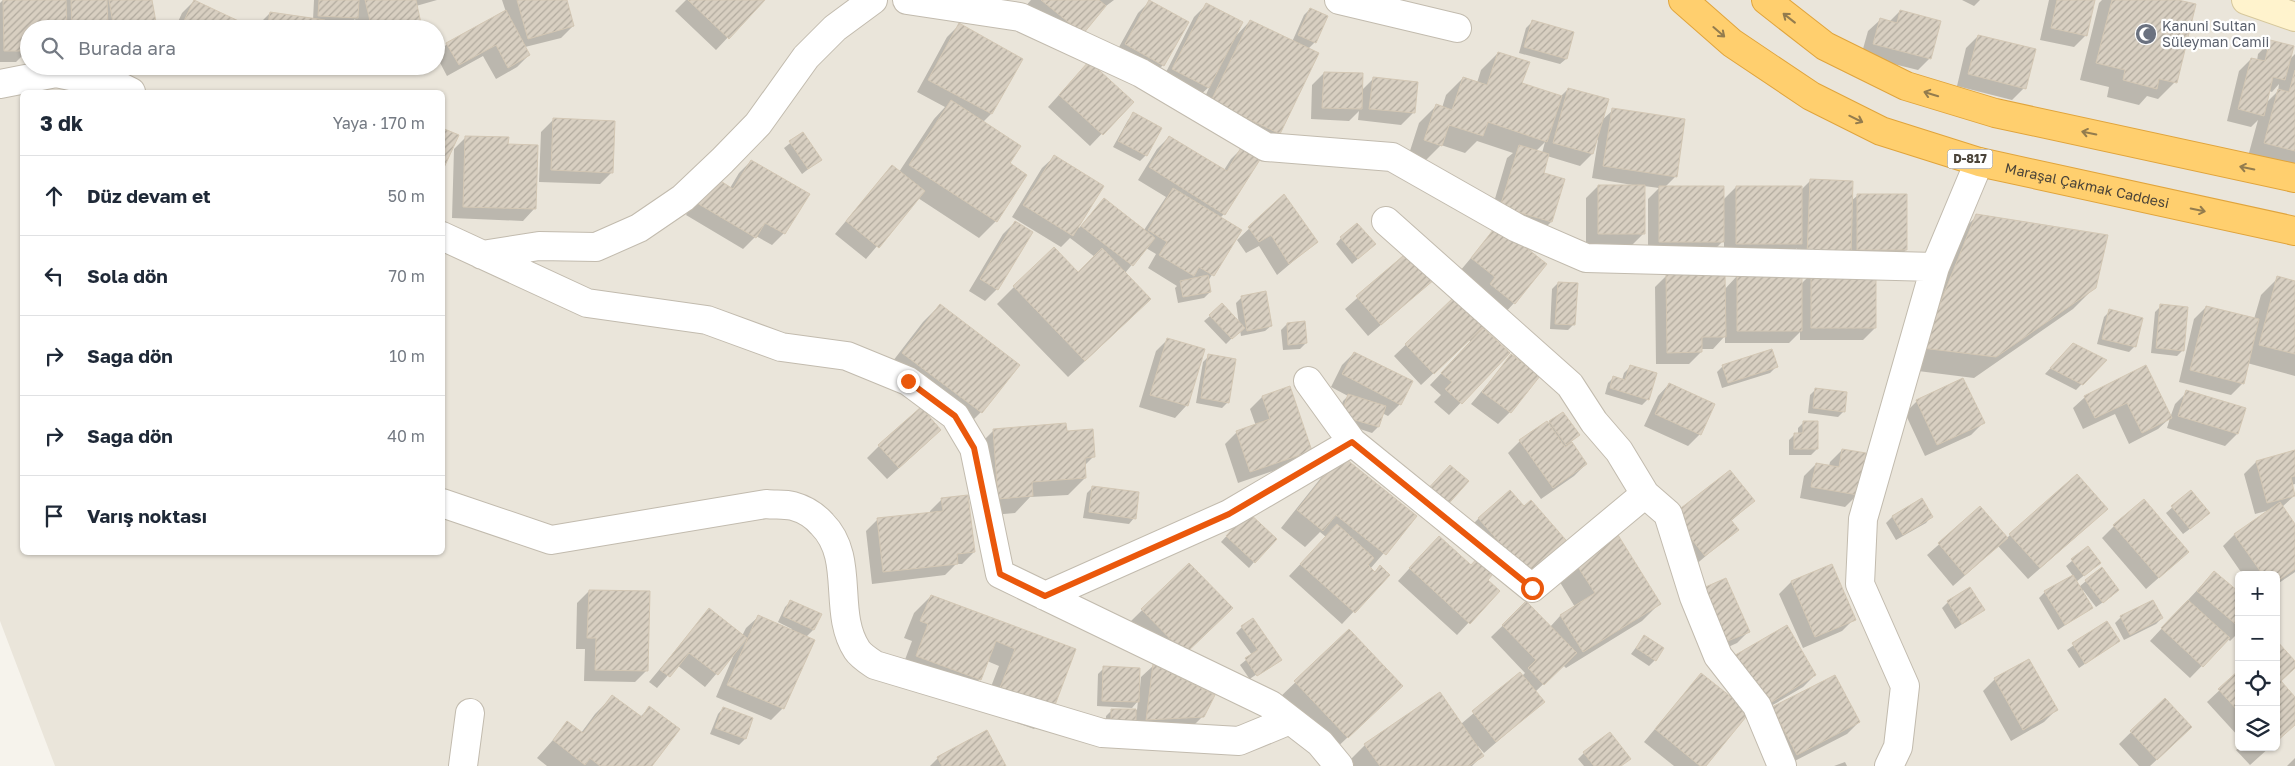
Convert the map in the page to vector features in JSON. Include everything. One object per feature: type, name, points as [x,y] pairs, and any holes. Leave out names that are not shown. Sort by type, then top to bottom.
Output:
[{"type":"highway","name":"Maraşal Çakmak Caddesi","points":[[1683,0],[1732,43],[1811,96],[1881,131],[1980,162],[2295,232]]},
{"type":"highway","points":[[1766,0],[1825,46],[1906,86],[1995,113],[2295,178]]},
{"type":"main road","points":[[2246,0],[2295,18]]},
{"type":"street","points":[[482,255],[539,246],[596,247],[639,228],[683,198],[722,161],[758,124],[812,52],[834,28],[873,0]]},
{"type":"street","points":[[907,0],[1020,17],[1141,73],[1266,147],[1392,157],[1517,228],[1586,258],[1935,267]]},
{"type":"street","points":[[1338,0],[1457,28]]},
{"type":"street","points":[[0,84],[46,75]]},
{"type":"street","points":[[66,75],[119,86],[127,90]]},
{"type":"street","points":[[1889,766],[1898,747],[1905,686],[1860,584],[1864,519],[1935,267],[1980,162]]},
{"type":"street","points":[[1386,220],[1570,385],[1594,422],[1620,451],[1645,494],[1668,514],[1694,597],[1718,656],[1757,706],[1782,766]]},
{"type":"street","points":[[445,237],[587,303],[708,320],[781,347],[847,356],[908,381],[955,416],[974,448],[1000,574],[1271,705],[1320,743],[1339,766]]},
{"type":"street","points":[[1308,381],[1352,442],[1532,588],[1645,494]]},
{"type":"street","points":[[1045,596],[1229,514],[1352,442]]},
{"type":"street","points":[[445,505],[551,540],[766,504],[794,506],[814,516],[830,532],[840,556],[846,619],[850,638],[858,653],[875,665],[1102,733],[1239,741],[1290,720]]},
{"type":"street","points":[[463,766],[470,713]]},
{"type":"shaded area","points":[[0,0],[2295,0],[2295,766],[55,766],[0,621]]},
{"type":"building","points":[[3,0],[66,0],[67,20],[20,20],[20,51],[4,51]]},
{"type":"building","points":[[71,0],[107,0],[108,20],[72,20]]},
{"type":"building","points":[[109,0],[152,0],[156,20],[112,20]]},
{"type":"building","points":[[194,0],[236,20],[184,20]]},
{"type":"building","points":[[319,0],[359,0],[358,18],[318,16]]},
{"type":"building","points":[[365,0],[416,0],[420,20],[370,20]]},
{"type":"building","points":[[517,0],[567,0],[574,26],[528,39]]},
{"type":"building","points":[[688,0],[765,0],[729,39]]},
{"type":"building","points":[[1041,0],[1099,0],[1106,6],[1083,34]]},
{"type":"building","points":[[1149,0],[1189,22],[1164,66],[1125,44]]},
{"type":"building","points":[[2057,0],[2095,0],[2087,36],[2051,28]]},
{"type":"building","name":"Kanuni Sultan Süleyman Camii","points":[[2112,0],[2178,0],[2196,4],[2177,83],[2159,79],[2157,89],[2123,80],[2125,70],[2096,63]]},
{"type":"building","points":[[1206,3],[1243,22],[1209,88],[1172,69]]},
{"type":"building","points":[[1310,8],[1328,16],[1316,43],[1298,35]]},
{"type":"building","points":[[506,10],[530,55],[508,68],[496,45],[459,65],[446,43]]},
{"type":"building","points":[[1900,10],[1941,21],[1931,59],[1873,44],[1880,18],[1897,23]]},
{"type":"building","points":[[270,12],[325,20],[269,20]]},
{"type":"building","points":[[1250,20],[1319,53],[1280,134],[1211,101]]},
{"type":"building","points":[[1532,20],[1574,32],[1567,59],[1524,47]]},
{"type":"building","points":[[959,23],[1023,59],[992,114],[928,80]]},
{"type":"building","points":[[1978,35],[2036,49],[2026,89],[1968,74]]},
{"type":"building","points":[[2270,40],[2294,46],[2285,80],[2273,77],[2264,116],[2238,109],[2251,58],[2265,61]]},
{"type":"building","points":[[1498,52],[1530,62],[1522,83],[1562,96],[1547,142],[1488,122],[1483,136],[1449,125],[1442,146],[1424,140],[1436,104],[1452,110],[1463,77],[1487,85]]},
{"type":"building","points":[[1089,61],[1134,102],[1103,135],[1059,95]]},
{"type":"building","points":[[2295,70],[2295,151],[2264,143],[2278,89],[2289,92]]},
{"type":"building","points":[[1324,72],[1363,73],[1362,109],[1322,108]]},
{"type":"building","points":[[1373,77],[1418,82],[1415,113],[1369,109]]},
{"type":"building","points":[[1568,88],[1609,99],[1593,154],[1553,143]]},
{"type":"building","points":[[951,100],[1021,146],[1010,163],[1027,175],[997,222],[909,165]]},
{"type":"building","points":[[1612,108],[1685,119],[1677,177],[1603,166]]},
{"type":"building","points":[[1133,112],[1162,128],[1147,156],[1118,141]]},
{"type":"building","points":[[553,118],[615,121],[613,173],[551,170]]},
{"type":"building","points":[[445,129],[459,135],[445,165]]},
{"type":"building","points":[[803,132],[822,160],[808,169],[789,141]]},
{"type":"building","points":[[465,136],[509,137],[508,144],[538,145],[536,209],[463,207]]},
{"type":"building","points":[[1169,136],[1227,171],[1242,146],[1261,158],[1225,215],[1149,167]]},
{"type":"building","points":[[1519,145],[1549,154],[1544,173],[1565,179],[1552,222],[1500,207]]},
{"type":"building","points":[[1054,155],[1104,186],[1073,236],[1023,205]]},
{"type":"building","points":[[751,160],[810,194],[785,234],[765,223],[756,238],[697,203],[713,176],[733,189]]},
{"type":"building","points":[[892,165],[925,191],[879,248],[846,221]]},
{"type":"building","points":[[1810,179],[1853,181],[1851,257],[1807,256]]},
{"type":"building","points":[[1598,185],[1645,185],[1645,234],[1598,234]]},
{"type":"building","points":[[1659,186],[1724,186],[1724,242],[1659,242]]},
{"type":"building","points":[[1736,186],[1802,186],[1802,244],[1736,244]]},
{"type":"building","points":[[1173,188],[1242,230],[1214,276],[1199,267],[1194,276],[1159,255],[1167,242],[1148,230]]},
{"type":"building","points":[[1284,194],[1318,242],[1289,264],[1271,235],[1259,242],[1248,227]]},
{"type":"building","points":[[1857,194],[1907,194],[1907,250],[1857,250]]},
{"type":"building","points":[[1104,198],[1155,238],[1133,266],[1081,226]]},
{"type":"building","points":[[1976,214],[2108,235],[2096,288],[1996,357],[1922,348]]},
{"type":"building","points":[[1015,221],[1033,232],[998,290],[980,279]]},
{"type":"building","points":[[1357,223],[1376,244],[1358,259],[1340,237]]},
{"type":"building","points":[[1497,225],[1547,264],[1515,304],[1490,284],[1495,277],[1471,258]]},
{"type":"building","points":[[1054,247],[1078,272],[1102,248],[1151,299],[1085,361],[1013,286]]},
{"type":"building","points":[[1410,250],[1435,279],[1381,325],[1356,296]]},
{"type":"building","points":[[1811,272],[1876,272],[1876,328],[1811,328]]},
{"type":"building","points":[[1666,274],[1725,274],[1726,337],[1702,337],[1702,352],[1667,353]]},
{"type":"building","points":[[1208,275],[1211,292],[1183,297],[1180,281]]},
{"type":"building","points":[[1737,275],[1802,275],[1802,331],[1737,331]]},
{"type":"building","points":[[2277,276],[2295,281],[2295,354],[2259,345]]},
{"type":"building","points":[[1558,282],[1578,283],[1575,325],[1555,324]]},
{"type":"building","points":[[1266,291],[1272,326],[1247,331],[1241,296]]},
{"type":"building","points":[[1454,297],[1483,327],[1434,374],[1405,344]]},
{"type":"building","points":[[1222,303],[1245,328],[1232,339],[1209,315]]},
{"type":"building","points":[[940,304],[1020,365],[982,413],[902,353]]},
{"type":"building","points":[[2160,304],[2188,307],[2184,351],[2156,348]]},
{"type":"building","points":[[2206,306],[2259,319],[2244,384],[2190,370]]},
{"type":"building","points":[[2109,309],[2143,318],[2136,347],[2102,339]]},
{"type":"building","points":[[1305,321],[1307,343],[1288,345],[1287,323]]},
{"type":"building","points":[[1483,328],[1510,353],[1462,404],[1445,389],[1452,382],[1441,373]]},
{"type":"building","points":[[1167,338],[1205,349],[1188,406],[1150,395]]},
{"type":"building","points":[[2073,343],[2107,360],[2083,385],[2050,368]]},
{"type":"building","points":[[1772,349],[1778,367],[1728,383],[1722,365]]},
{"type":"building","points":[[1354,352],[1413,381],[1401,405],[1342,374]]},
{"type":"building","points":[[1208,354],[1236,359],[1229,403],[1201,398]]},
{"type":"building","points":[[1511,354],[1540,376],[1511,413],[1482,392]]},
{"type":"building","points":[[1630,365],[1657,373],[1649,400],[1610,388],[1613,376],[1625,380]]},
{"type":"building","points":[[2146,365],[2172,418],[2142,433],[2127,403],[2095,418],[2084,396]]},
{"type":"building","points":[[1963,378],[1985,423],[1937,445],[1916,400]]},
{"type":"building","points":[[1669,383],[1715,404],[1701,435],[1655,414]]},
{"type":"building","points":[[1290,386],[1312,451],[1250,472],[1236,431],[1270,419],[1262,396]]},
{"type":"building","points":[[1815,388],[1847,392],[1845,412],[1813,408]]},
{"type":"building","points":[[2186,390],[2246,408],[2238,434],[2178,416]]},
{"type":"building","points":[[1348,394],[1386,406],[1379,427],[1341,416]]},
{"type":"building","points":[[921,407],[941,430],[899,468],[878,445]]},
{"type":"building","points":[[1563,412],[1580,435],[1566,445],[1549,421]]},
{"type":"building","points":[[1547,421],[1565,447],[1572,442],[1587,464],[1553,488],[1519,440]]},
{"type":"building","points":[[1803,421],[1818,421],[1818,449],[1794,449],[1794,433],[1803,433]]},
{"type":"building","points":[[1066,423],[1067,431],[1093,429],[1095,457],[1085,458],[1086,478],[1032,482],[1033,496],[998,499],[993,429]]},
{"type":"building","points":[[1842,449],[1866,453],[1858,495],[1811,487],[1816,463],[1839,467]]},
{"type":"building","points":[[2295,450],[2295,476],[2291,477],[2295,496],[2267,503],[2256,461]]},
{"type":"building","points":[[1341,455],[1417,516],[1386,555],[1336,515],[1323,531],[1297,510]]},
{"type":"building","points":[[1450,465],[1469,481],[1443,510],[1424,493]]},
{"type":"building","points":[[1730,470],[1755,501],[1731,520],[1739,530],[1705,556],[1672,515]]},
{"type":"building","points":[[2077,474],[2108,509],[2040,568],[2009,534]]},
{"type":"building","points":[[1092,486],[1139,492],[1136,519],[1089,512]]},
{"type":"building","points":[[1510,490],[1524,506],[1531,500],[1572,547],[1534,581],[1478,518]]},
{"type":"building","points":[[2191,490],[2210,513],[2190,529],[2171,506]]},
{"type":"building","points":[[968,495],[975,552],[957,554],[958,564],[883,572],[877,518],[943,511],[941,498]]},
{"type":"building","points":[[1922,498],[1933,517],[1903,535],[1892,516]]},
{"type":"building","points":[[2144,499],[2189,552],[2159,578],[2113,525]]},
{"type":"building","points":[[2280,502],[2295,524],[2295,569],[2280,579],[2280,571],[2260,571],[2234,534]]},
{"type":"building","points":[[1980,506],[2008,538],[1965,575],[1938,543]]},
{"type":"building","points":[[1248,512],[1277,539],[1255,563],[1226,536]]},
{"type":"building","points":[[1337,524],[1374,558],[1368,565],[1375,572],[1380,565],[1390,575],[1355,613],[1300,564]]},
{"type":"building","points":[[1618,535],[1661,604],[1583,652],[1560,615],[1595,593],[1574,561]]},
{"type":"building","points":[[1439,536],[1471,565],[1480,555],[1497,569],[1488,580],[1500,591],[1470,624],[1409,568]]},
{"type":"building","points":[[2088,546],[2101,563],[2084,576],[2071,559]]},
{"type":"building","points":[[1189,563],[1233,608],[1185,654],[1141,609]]},
{"type":"building","points":[[1832,564],[1856,620],[1815,637],[1791,581]]},
{"type":"building","points":[[2102,567],[2119,590],[2103,603],[2085,580]]},
{"type":"building","points":[[2214,571],[2235,589],[2235,624],[2197,591]]},
{"type":"building","points":[[2073,575],[2093,608],[2065,625],[2044,591]]},
{"type":"building","points":[[1726,578],[1750,632],[1725,642],[1701,589]]},
{"type":"building","points":[[1970,587],[1985,610],[1962,624],[1947,601]]},
{"type":"building","points":[[589,590],[650,591],[648,671],[595,670],[596,638],[587,638]]},
{"type":"building","points":[[931,595],[1076,649],[1052,713],[998,693],[1015,649],[996,641],[981,680],[916,656],[928,624],[920,621]]},
{"type":"building","points":[[790,600],[822,614],[814,630],[783,616]]},
{"type":"building","points":[[2153,600],[2163,618],[2130,635],[2120,616]]},
{"type":"building","points":[[2188,600],[2230,638],[2203,667],[2161,628]]},
{"type":"building","points":[[1526,601],[1577,653],[1544,685],[1528,668],[1536,660],[1502,625]]},
{"type":"building","points":[[709,608],[747,638],[718,675],[689,653],[670,677],[660,670]]},
{"type":"building","points":[[758,615],[815,640],[784,709],[727,685]]},
{"type":"building","points":[[1253,618],[1282,660],[1257,676],[1245,658],[1258,650],[1241,626]]},
{"type":"building","points":[[2107,621],[2120,641],[2085,664],[2072,643]]},
{"type":"building","points":[[1787,625],[1816,675],[1762,708],[1732,657]]},
{"type":"building","points":[[1349,629],[1403,686],[1348,738],[1294,681]]},
{"type":"building","points":[[1644,635],[1664,648],[1656,661],[1636,648]]},
{"type":"building","points":[[2280,644],[2295,661],[2295,668],[2281,681],[2295,697],[2295,725],[2280,738]]},
{"type":"building","points":[[2029,659],[2058,710],[2023,730],[1994,678]]},
{"type":"building","points":[[1153,664],[1215,695],[1204,717],[1146,720]]},
{"type":"building","points":[[1103,666],[1140,668],[1139,702],[1102,701]]},
{"type":"building","points":[[1520,672],[1545,702],[1496,742],[1472,711]]},
{"type":"building","points":[[1701,673],[1750,712],[1706,766],[1700,766],[1655,729]]},
{"type":"building","points":[[2235,674],[2235,708],[2218,689]]},
{"type":"building","points":[[1835,675],[1860,722],[1797,755],[1772,707]]},
{"type":"building","points":[[1440,692],[1484,756],[1469,766],[1380,766],[1364,744]]},
{"type":"building","points":[[612,695],[642,717],[649,706],[680,729],[652,766],[600,766],[590,758],[585,765],[553,740],[567,721],[583,733]]},
{"type":"building","points":[[2165,698],[2192,727],[2157,760],[2130,731]]},
{"type":"building","points":[[723,707],[753,718],[746,739],[715,728]]},
{"type":"building","points":[[1111,709],[1136,709],[1136,722],[1111,722]]},
{"type":"building","points":[[987,730],[1006,766],[942,766],[937,757]]},
{"type":"building","points":[[1610,732],[1631,759],[1621,766],[1594,766],[1583,752]]},
{"type":"place","name":"Kanuni Sultan Süleyman Camii","points":[[2146,34]]},
{"type":"route","points":[[908,381],[955,416],[974,448],[992,525],[1000,574],[1045,596],[1229,514],[1352,442],[1532,588]]}]
